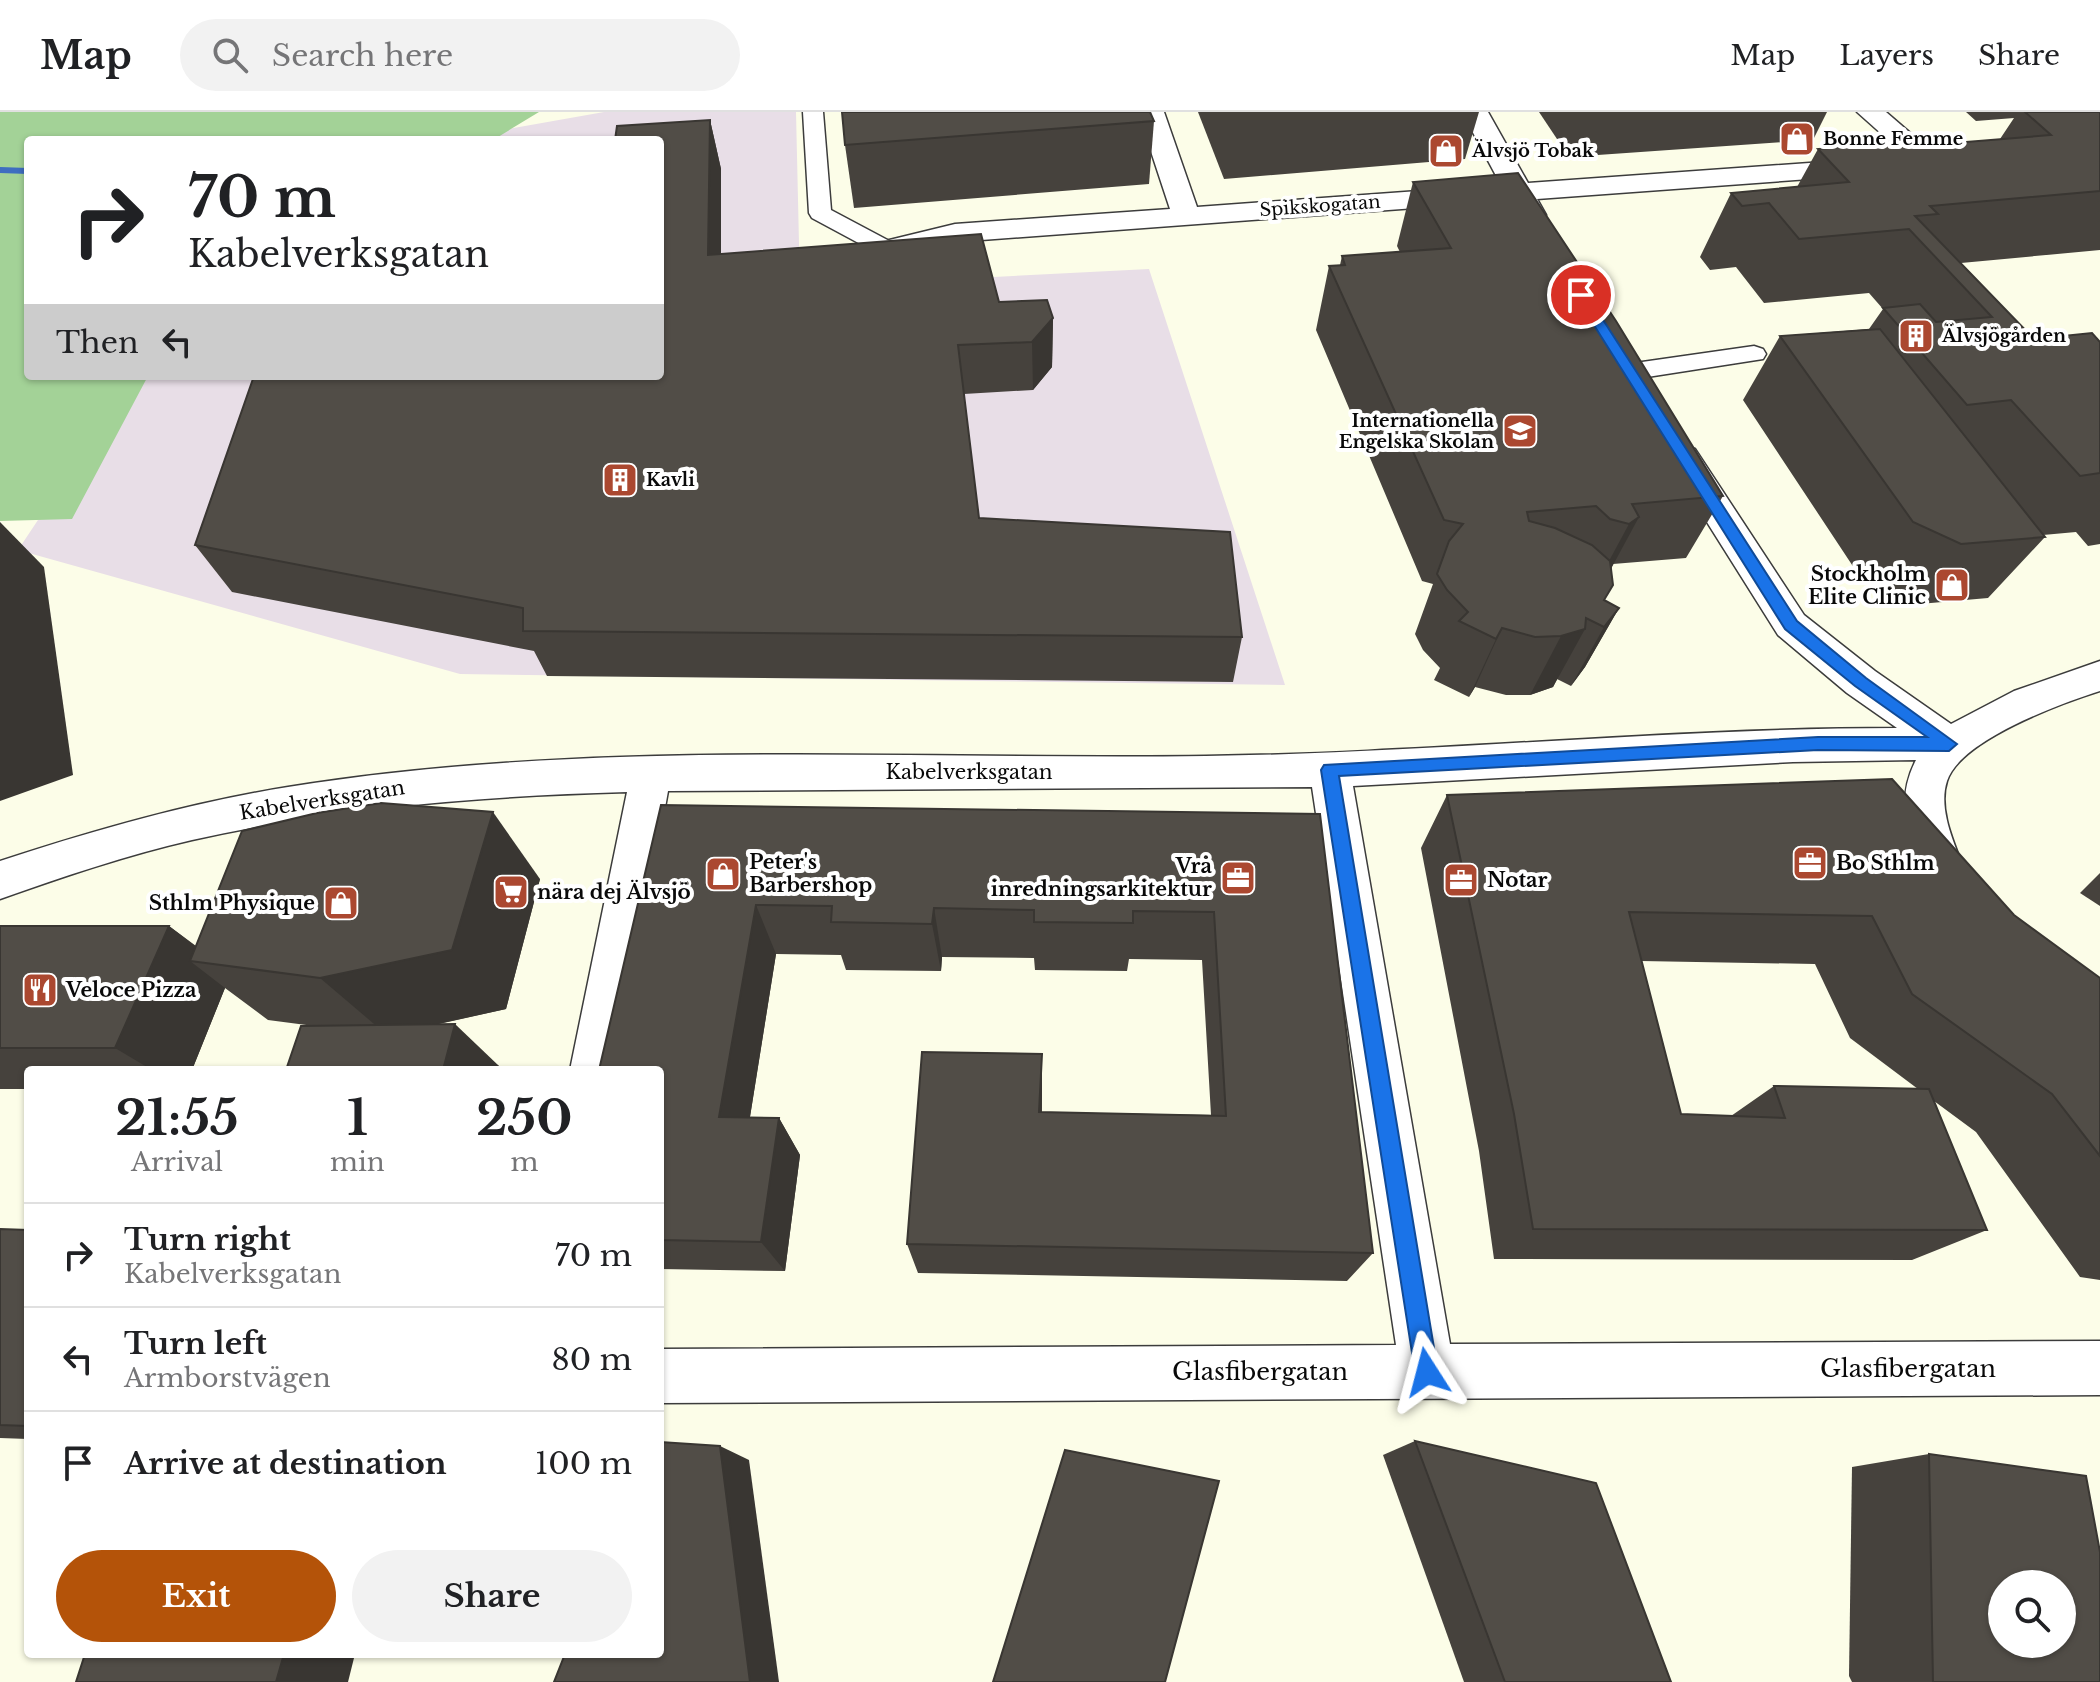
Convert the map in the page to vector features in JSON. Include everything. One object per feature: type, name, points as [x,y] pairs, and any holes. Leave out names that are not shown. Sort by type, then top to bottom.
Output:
[{"type":"street","points":[[1151,112],[1186,215]]},
{"type":"street","points":[[1475,112],[1549,244]]},
{"type":"street","name":"Spikskogatan","points":[[887,249],[955,233],[1931,163],[1870,112]]},
{"type":"street","points":[[1620,359],[1791,625],[1861,682],[1949,744]]},
{"type":"street","points":[[1967,913],[1946,881],[1924,809],[1926,780],[1949,744],[2034,697],[2100,676]]},
{"type":"street","name":"Kabelverksgatan","points":[[0,880],[57,858],[200,819],[409,787],[651,773],[1330,770],[1818,743],[1949,744]]},
{"type":"street","points":[[1330,770],[1427,1372]]},
{"type":"street","points":[[595,1066],[651,773]]},
{"type":"street","name":"Glasfibergatan","points":[[664,1376],[2100,1368]]},
{"type":"lane","name":"Spikskogatan","points":[[813,112],[820,213],[887,249]]},
{"type":"lane","points":[[1620,359],[1754,354]]},
{"type":"shaded area","name":"Kavli","points":[[604,112],[796,112],[800,287],[1149,269],[1285,685],[460,674],[18,550],[131,380],[664,380],[664,136],[476,136]]},
{"type":"green space","points":[[0,112],[539,112],[500,136],[24,136],[24,380],[146,380],[72,519],[0,521]]},
{"type":"building","points":[[842,112],[1150,112],[1154,121],[845,145]]},
{"type":"building","points":[[2025,112],[2100,112],[2100,191],[1930,206],[1938,214],[1915,216],[2034,339],[2092,333],[2100,342],[2100,473],[2080,476],[2011,400],[1967,405],[1883,308],[1920,304],[1936,322],[1992,317],[1909,229],[1799,239],[1769,203],[1742,206],[1731,193],[1849,182],[1818,149],[1923,140],[1929,145],[2051,135]]},
{"type":"building","name":"Kavli","points":[[710,120],[708,255],[981,234],[999,302],[1047,300],[1053,318],[1032,342],[958,345],[979,518],[1230,532],[1242,637],[523,631],[523,608],[195,545],[253,380],[664,380],[664,136],[616,136],[617,126]]},
{"type":"building","points":[[1518,173],[1616,321],[1723,496],[1632,504],[1639,517],[1629,524],[1610,519],[1596,506],[1527,512],[1529,521],[1555,528],[1592,545],[1610,561],[1613,585],[1604,600],[1619,608],[1604,627],[1586,618],[1585,629],[1561,636],[1535,637],[1502,628],[1496,639],[1459,621],[1468,612],[1437,574],[1449,541],[1463,524],[1444,520],[1329,266],[1345,265],[1342,256],[1451,248],[1413,182]]},
{"type":"building","points":[[1880,329],[2045,537],[1961,544],[1913,522],[1780,336]]},
{"type":"building","points":[[1892,779],[2014,915],[2100,978],[2100,1156],[2052,1094],[1912,994],[1872,916],[1629,912],[1681,1114],[1785,1118],[1774,1086],[1929,1089],[1987,1230],[1533,1229],[1514,1114],[1447,795]]},
{"type":"building","points":[[381,803],[493,812],[452,950],[320,978],[190,961],[242,831],[317,813]]},
{"type":"building","points":[[661,805],[1320,814],[1373,1253],[907,1244],[922,1052],[1042,1054],[1039,1112],[1226,1116],[1214,912],[1133,911],[1133,923],[1034,922],[1034,910],[934,908],[932,924],[831,922],[832,906],[756,905],[719,1117],[779,1118],[761,1242],[664,1240],[664,1066],[600,1066]]},
{"type":"building","points":[[0,926],[169,926],[115,1048],[0,1048]]},
{"type":"building","points":[[455,1024],[444,1066],[287,1066],[301,1026]]},
{"type":"building","points":[[0,1229],[24,1230],[24,1426],[0,1425]]},
{"type":"building","points":[[1415,1441],[1596,1483],[1671,1682],[1505,1682]]},
{"type":"building","points":[[664,1442],[720,1446],[750,1682],[554,1682],[563,1658],[664,1658]]},
{"type":"building","points":[[1065,1450],[1219,1481],[1165,1682],[993,1682]]},
{"type":"building","points":[[1929,1454],[2086,1476],[2100,1552],[2100,1682],[1933,1682]]},
{"type":"building","points":[[84,1658],[283,1658],[276,1682],[76,1682]]},
{"type":"waterway","points":[[0,170],[24,171]]},
{"type":"place","name":"Bonne Femme","points":[[1797,139]]},
{"type":"place","name":"Älvsjö Tobak","points":[[1446,151]]},
{"type":"place","name":"Älvsjögården","points":[[1916,336]]},
{"type":"place","name":"Internationella Engelska Skolan","points":[[1520,431]]},
{"type":"place","name":"Kavli","points":[[620,480]]},
{"type":"place","name":"Stockholm Elite Clinic","points":[[1952,585]]},
{"type":"place","name":"Bo Sthlm","points":[[1810,863]]},
{"type":"place","name":"Peter's Barbershop","points":[[723,874]]},
{"type":"place","name":"Vrå inredningsarkitektur","points":[[1238,878]]},
{"type":"place","name":"Notar","points":[[1461,880]]},
{"type":"place","name":"nära dej Älvsjö","points":[[511,892]]},
{"type":"place","name":"Sthlm Physique","points":[[341,903]]},
{"type":"place","name":"Veloce Pizza","points":[[40,990]]},
{"type":"route","points":[[1427,1372],[1330,770],[1818,743],[1949,744],[1861,682],[1791,625],[1581,295]]}]
